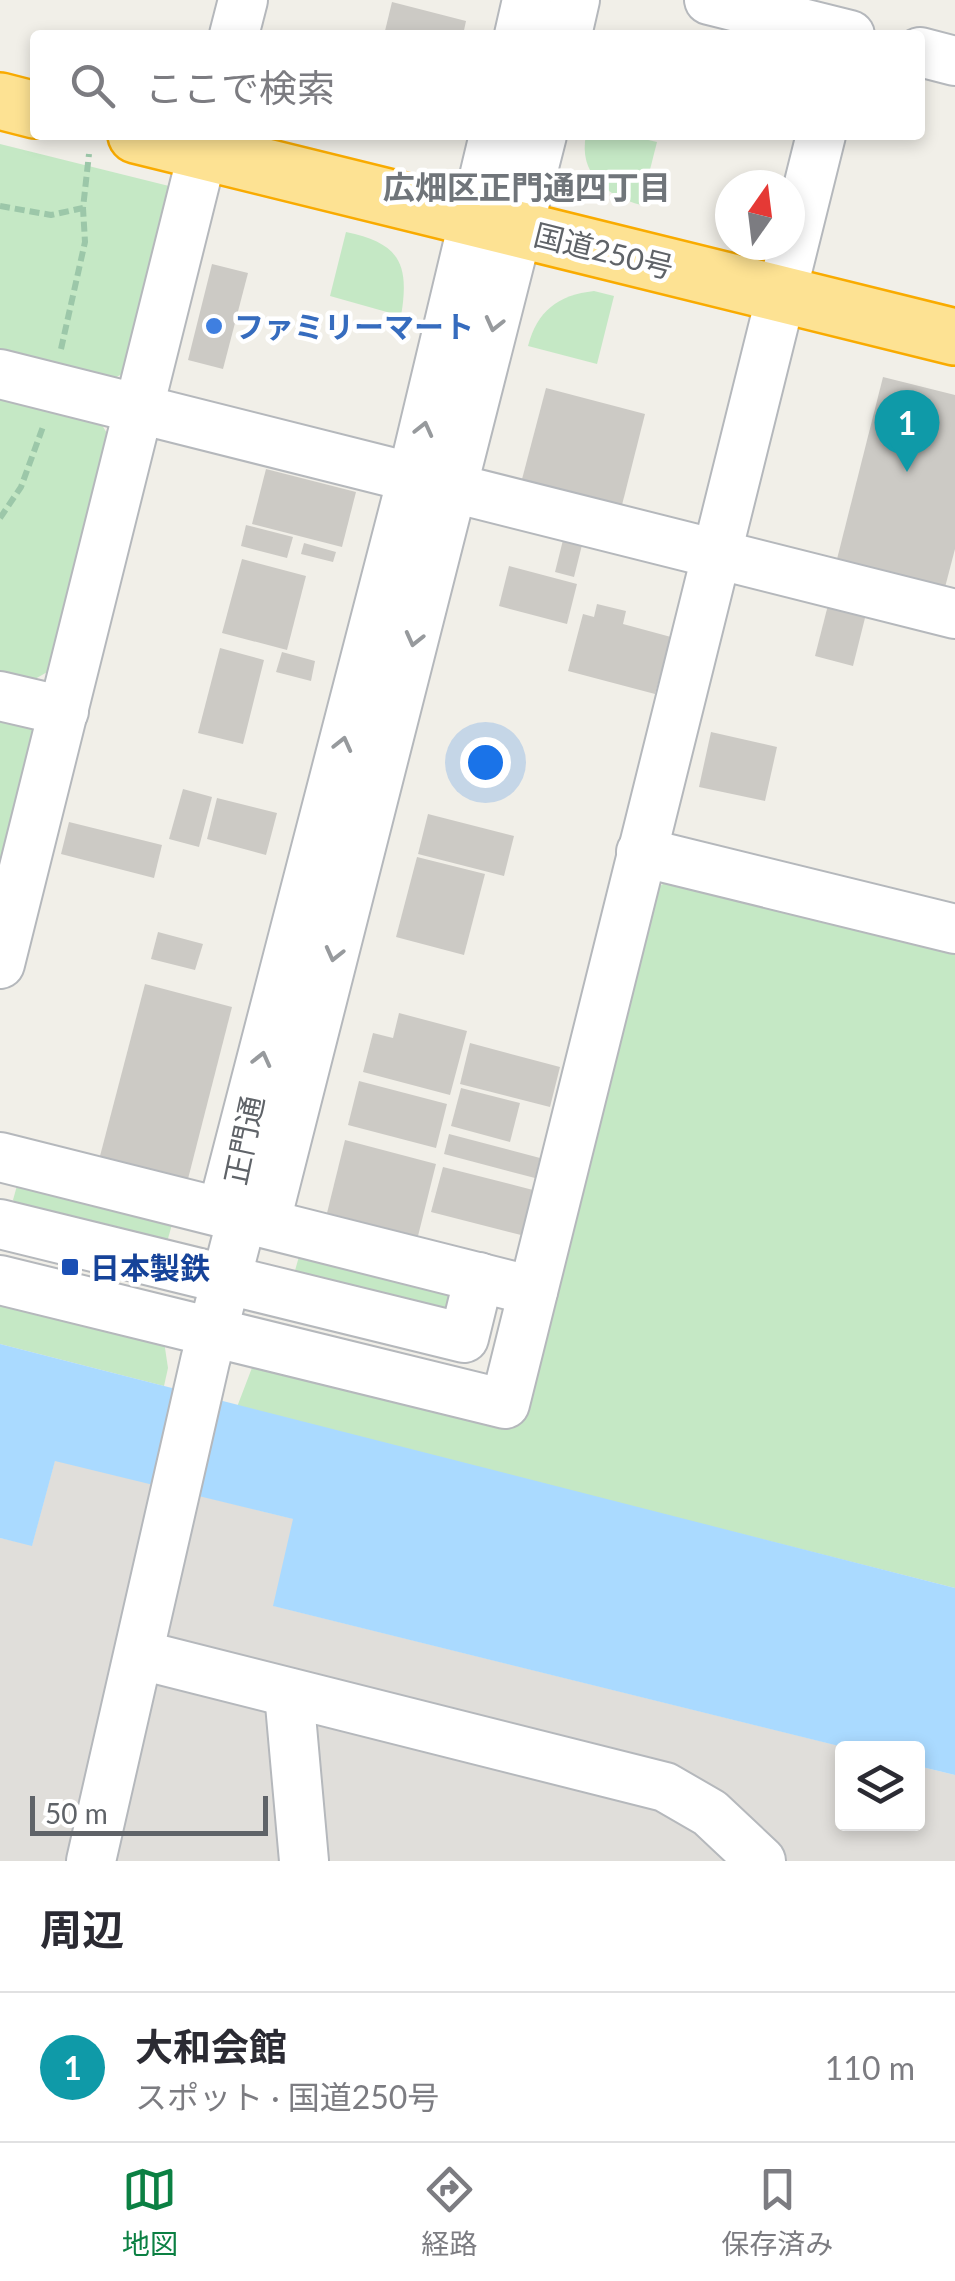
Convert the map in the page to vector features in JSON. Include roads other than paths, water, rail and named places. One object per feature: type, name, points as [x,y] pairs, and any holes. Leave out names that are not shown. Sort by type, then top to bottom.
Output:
[{"type":"highway","points":[[0,101],[30,109]]},
{"type":"highway","name":"国道250号","points":[[112,144],[205,143],[496,223],[955,337]]},
{"type":"street","points":[[235,30],[243,0]]},
{"type":"street","points":[[520,30],[527,0]]},
{"type":"street","points":[[568,30],[576,0]]},
{"type":"street","points":[[710,0],[827,30]]},
{"type":"street","points":[[847,30],[853,0]]},
{"type":"street","points":[[925,53],[955,61]]},
{"type":"street","name":"正門通","points":[[494,140],[496,223]]},
{"type":"street","name":"正門通","points":[[242,1218],[227,1192],[432,483],[496,223],[539,140]]},
{"type":"street","points":[[0,1280],[505,1404],[820,140]]},
{"type":"street","points":[[0,964],[205,143]]},
{"type":"street","points":[[0,374],[955,614]]},
{"type":"street","points":[[0,696],[64,711]]},
{"type":"street","points":[[641,852],[955,929]]},
{"type":"street","points":[[2,1167],[242,1218],[533,1291]]},
{"type":"street","points":[[91,1861],[242,1218]]},
{"type":"street","points":[[0,1224],[464,1338],[479,1278]]},
{"type":"street","points":[[141,1655],[665,1787],[710,1813],[760,1861]]},
{"type":"street","points":[[289,1693],[304,1861]]},
{"type":"water","points":[[0,1344],[955,1588],[955,1775],[925,1768],[925,1741],[835,1741],[835,1745],[273,1606],[293,1519],[55,1461],[32,1546],[0,1538]]},
{"type":"place","name":"ファミリーマート","points":[[214,326]]},
{"type":"place","name":"大和会館","points":[[907,472]]},
{"type":"place","name":"日本製鉄","points":[[70,1267]]},
{"type":"district","name":"広畑区正門通四丁目","points":[[527,186]]}]
